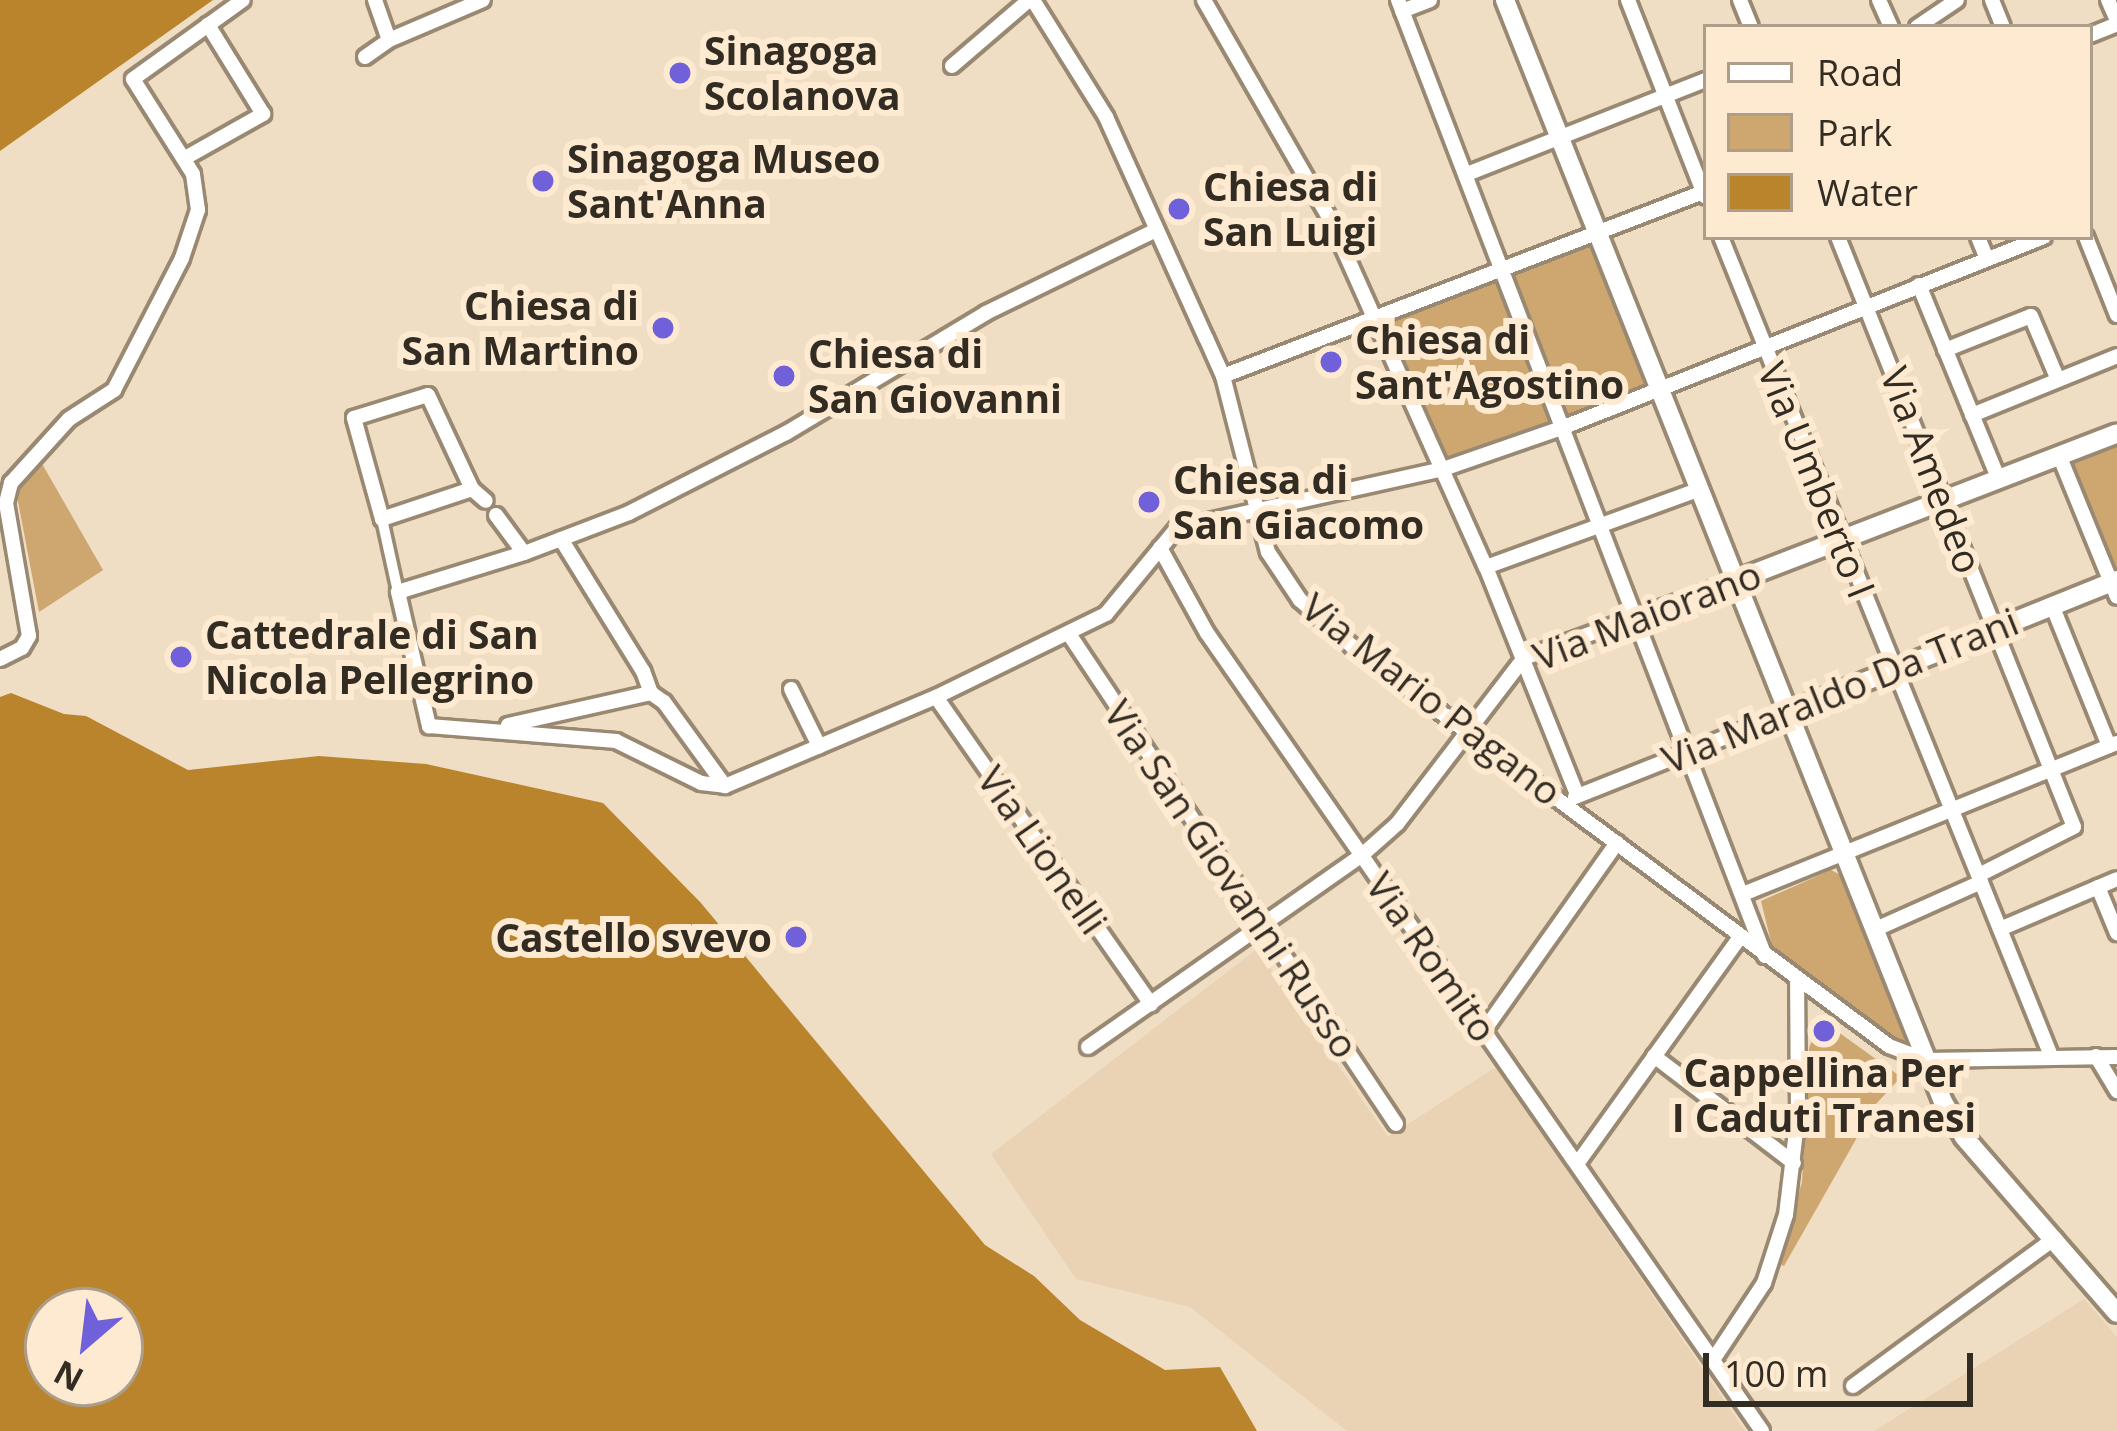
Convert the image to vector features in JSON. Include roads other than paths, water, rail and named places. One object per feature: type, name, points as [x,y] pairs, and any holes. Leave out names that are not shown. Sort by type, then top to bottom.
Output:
[{"type":"street","points":[[0,659],[22,648],[29,636],[6,503],[11,483],[69,419],[105,400],[193,229],[199,191],[185,158],[134,79],[244,0]]},
{"type":"street","points":[[375,0],[389,40]]},
{"type":"street","points":[[365,57],[389,40],[483,0]]},
{"type":"street","points":[[952,66],[1031,0]]},
{"type":"street","name":"Via Mario Pagano","points":[[1031,0],[1106,117],[1223,376],[1268,552],[1300,600],[1467,731],[1573,800],[1617,843],[1797,982],[1868,1034],[1926,1060]]},
{"type":"street","points":[[1204,0],[1330,219],[1486,567],[1524,658],[1573,800]]},
{"type":"street","points":[[1430,0],[1400,5],[1691,752],[1765,956]]},
{"type":"street","points":[[1504,0],[1926,1060],[1964,1137],[2117,1313]]},
{"type":"street","points":[[1628,0],[1703,189]]},
{"type":"street","points":[[1921,24],[1957,0]]},
{"type":"street","points":[[2108,0],[2117,22]]},
{"type":"street","points":[[185,158],[262,114],[208,25]]},
{"type":"street","points":[[1467,174],[1703,81]]},
{"type":"street","points":[[1223,376],[1503,266],[1703,195]]},
{"type":"street","points":[[398,592],[524,554],[710,473],[1001,302],[1154,231]]},
{"type":"street","name":"Via Umberto I","points":[[1722,240],[2051,1056]]},
{"type":"street","name":"Via Amedeo","points":[[1839,240],[2074,827],[1980,878]]},
{"type":"street","points":[[1979,240],[1988,260]]},
{"type":"street","points":[[524,554],[492,508],[472,489],[428,395],[354,418],[429,726],[616,741],[700,783],[725,786],[936,697],[1069,634],[1117,605],[1160,548],[1184,526],[1443,469],[1564,427],[2037,240]]},
{"type":"street","points":[[2087,240],[2117,315]]},
{"type":"street","points":[[1919,285],[1998,478]]},
{"type":"street","points":[[1946,350],[2031,316],[2058,380]]},
{"type":"street","points":[[1972,415],[2117,356]]},
{"type":"street","name":"Via Maiorano","points":[[1088,1047],[1362,856],[1406,815],[1524,658],[2117,433]]},
{"type":"street","points":[[2059,455],[2115,586]]},
{"type":"street","points":[[382,520],[472,489]]},
{"type":"street","points":[[1486,567],[1700,489]]},
{"type":"street","points":[[562,538],[643,671],[651,693],[664,702],[725,786]]},
{"type":"street","name":"Via Romito","points":[[1160,548],[1201,624],[1762,1431]]},
{"type":"street","name":"Via Maraldo Da Trani","points":[[1573,800],[2052,605],[2115,586]]},
{"type":"street","points":[[1743,894],[2113,744],[2052,605]]},
{"type":"street","name":"Via San Giovanni Russo","points":[[1069,634],[1396,1124]]},
{"type":"street","points":[[791,689],[819,746]]},
{"type":"street","points":[[492,729],[651,693]]},
{"type":"street","name":"Via Lionelli","points":[[936,697],[1150,1004]]},
{"type":"street","points":[[1483,1032],[1617,843]]},
{"type":"street","points":[[1876,929],[1980,878]]},
{"type":"street","points":[[2000,929],[2117,879]]},
{"type":"street","points":[[2098,887],[2117,933]]},
{"type":"street","points":[[1576,1164],[1740,937]]},
{"type":"street","points":[[1713,1360],[1770,1269],[1795,1163],[1797,982]]},
{"type":"street","points":[[1654,1056],[1795,1163]]},
{"type":"street","points":[[2096,1056],[2117,1091]]},
{"type":"street","points":[[1926,1060],[2117,1057]]},
{"type":"street","points":[[1853,1387],[2055,1238]]},
{"type":"water","points":[[0,0],[213,0],[0,151]]},
{"type":"water","points":[[11,693],[64,714],[86,716],[188,770],[319,756],[426,764],[603,803],[701,903],[985,1245],[1034,1276],[1080,1320],[1165,1370],[1220,1367],[1257,1431],[0,1431],[0,697]]},
{"type":"place","name":"Sinagoga Scolanova","points":[[680,73]]},
{"type":"place","name":"Sinagoga Museo Sant'Anna","points":[[543,181]]},
{"type":"place","name":"Chiesa di San Luigi","points":[[1179,209]]},
{"type":"place","name":"Chiesa di San Martino","points":[[663,328]]},
{"type":"place","name":"Chiesa di Sant'Agostino","points":[[1331,362]]},
{"type":"place","name":"Chiesa di San Giovanni","points":[[784,376]]},
{"type":"place","name":"Chiesa di San Giacomo","points":[[1149,502]]},
{"type":"place","name":"Cattedrale di San Nicola Pellegrino","points":[[181,657]]},
{"type":"place","name":"Castello svevo","points":[[796,937]]},
{"type":"place","name":"Cappellina Per I Caduti Tranesi","points":[[1824,1031]]}]
